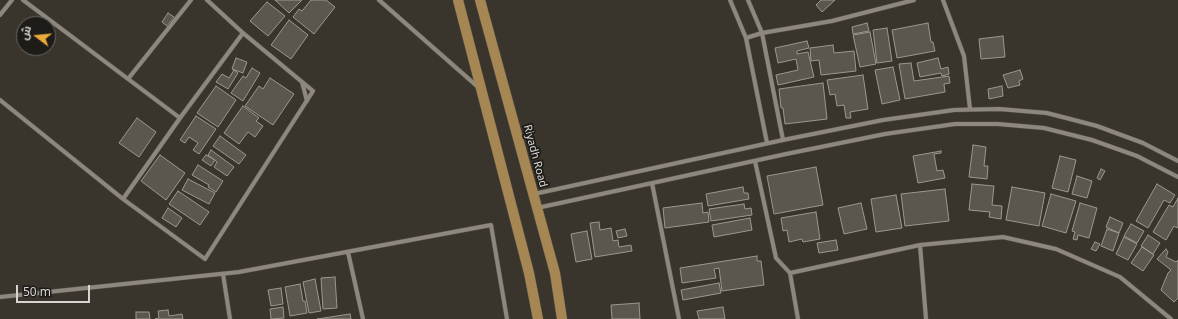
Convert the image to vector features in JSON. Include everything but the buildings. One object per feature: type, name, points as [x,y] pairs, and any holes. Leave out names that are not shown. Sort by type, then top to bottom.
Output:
[{"type":"main road","points":[[458,0],[529,273],[538,319]]},
{"type":"main road","name":"Riyadh Road","points":[[480,0],[555,273],[562,319]]},
{"type":"street","points":[[0,14],[12,0]]},
{"type":"street","points":[[23,0],[180,118]]},
{"type":"street","points":[[128,78],[191,0]]},
{"type":"street","points":[[0,100],[123,199],[205,259],[313,91],[243,33],[207,0]]},
{"type":"street","points":[[379,0],[481,89]]},
{"type":"street","points":[[730,0],[746,38],[767,143]]},
{"type":"street","points":[[748,0],[762,33],[783,140]]},
{"type":"street","points":[[746,38],[762,33],[832,22],[914,0]]},
{"type":"street","points":[[944,0],[964,56],[970,110]]},
{"type":"street","points":[[123,199],[180,118],[243,33]]},
{"type":"street","points":[[302,82],[307,101]]},
{"type":"street","points":[[533,194],[767,143],[883,120],[954,110],[998,109],[1047,113],[1097,126],[1143,143],[1178,161]]},
{"type":"street","points":[[537,208],[885,134],[955,124],[998,124],[1044,128],[1092,140],[1137,156],[1178,177]]},
{"type":"street","points":[[755,161],[776,258],[790,273],[798,319]]},
{"type":"street","points":[[652,183],[679,319]]},
{"type":"street","points":[[0,297],[239,272],[491,225],[507,319]]},
{"type":"street","points":[[790,273],[920,245],[1003,237],[1056,249],[1120,278],[1171,319]]},
{"type":"street","points":[[920,245],[926,319]]},
{"type":"street","points":[[348,252],[364,319]]},
{"type":"street","points":[[223,274],[230,319]]}]
